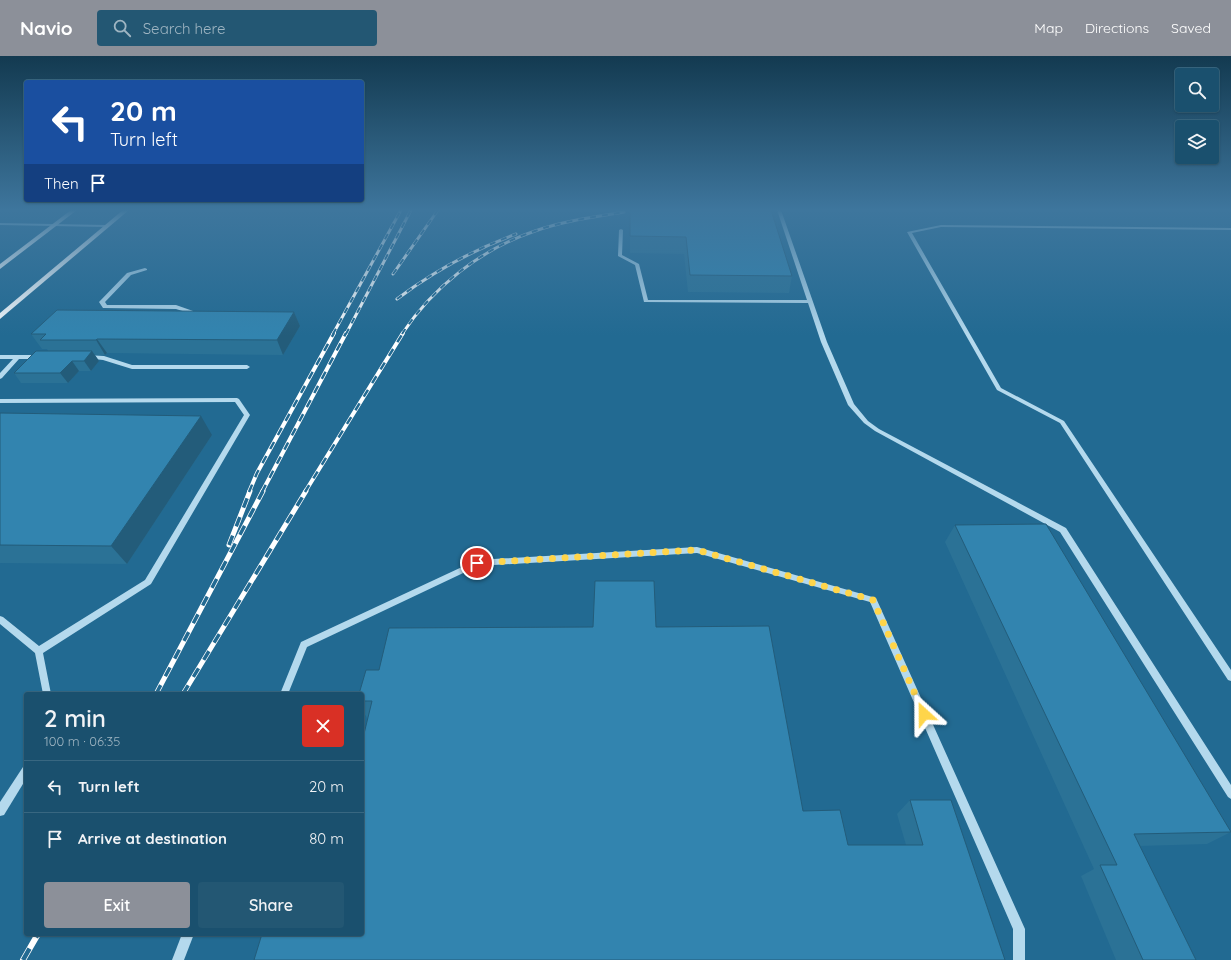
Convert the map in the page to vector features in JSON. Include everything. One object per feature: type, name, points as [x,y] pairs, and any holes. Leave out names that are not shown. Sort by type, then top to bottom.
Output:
[{"type":"main road","points":[[0,267],[19,252]]},
{"type":"main road","points":[[0,317],[75,252]]},
{"type":"lane","points":[[620,252],[620,256],[637,264],[646,301],[810,302]]},
{"type":"lane","points":[[793,252],[824,342],[851,405],[866,422],[877,430],[1063,530],[1231,794]]},
{"type":"lane","points":[[921,252],[1000,389],[1062,422],[1231,677]]},
{"type":"lane","points":[[145,269],[129,274],[102,302],[105,307],[176,307],[191,312]]},
{"type":"lane","points":[[0,357],[46,357]]},
{"type":"lane","points":[[0,377],[17,357]]},
{"type":"lane","points":[[82,357],[104,358],[132,367],[247,367]]},
{"type":"lane","points":[[0,401],[237,400],[246,415],[148,582],[39,651]]},
{"type":"lane","points":[[285,692],[304,645],[477,563],[697,550],[873,600],[1019,929],[1019,960]]},
{"type":"lane","points":[[0,619],[39,651],[47,692]]},
{"type":"lane","points":[[0,811],[24,773]]},
{"type":"lane","points":[[178,960],[187,936]]},
{"type":"building","points":[[688,252],[784,252],[792,276],[690,275]]},
{"type":"building","points":[[57,310],[294,312],[277,340],[40,340],[46,334],[31,334]]},
{"type":"building","points":[[36,351],[92,351],[84,361],[72,361],[60,373],[14,373]]},
{"type":"building","points":[[0,413],[201,416],[111,546],[0,545]]},
{"type":"building","points":[[1046,524],[1231,832],[1134,834],[1196,960],[1143,960],[1100,865],[1117,865],[955,525]]},
{"type":"building","points":[[595,581],[654,581],[656,627],[769,626],[803,811],[840,810],[848,845],[923,845],[910,800],[951,800],[1005,960],[254,960],[261,936],[364,936],[364,734],[372,701],[364,701],[364,692],[360,692],[366,670],[379,670],[389,628],[593,627]]},
{"type":"railway","points":[[333,334],[378,252]]},
{"type":"railway","points":[[346,334],[389,252]]},
{"type":"railway","points":[[393,274],[408,252]]},
{"type":"railway","points":[[397,299],[425,279],[473,252]]},
{"type":"railway","points":[[402,334],[414,317],[443,286],[477,259],[489,252]]},
{"type":"railway","points":[[249,492],[257,473],[334,333]]},
{"type":"railway","points":[[262,492],[346,333]]},
{"type":"railway","points":[[305,492],[403,333]]},
{"type":"railway","points":[[229,545],[250,491]]},
{"type":"railway","points":[[157,692],[263,491]]},
{"type":"railway","points":[[184,692],[306,491]]},
{"type":"railway","points":[[23,960],[37,936]]},
{"type":"route","points":[[477,563],[697,550],[873,600],[924,714]]}]
